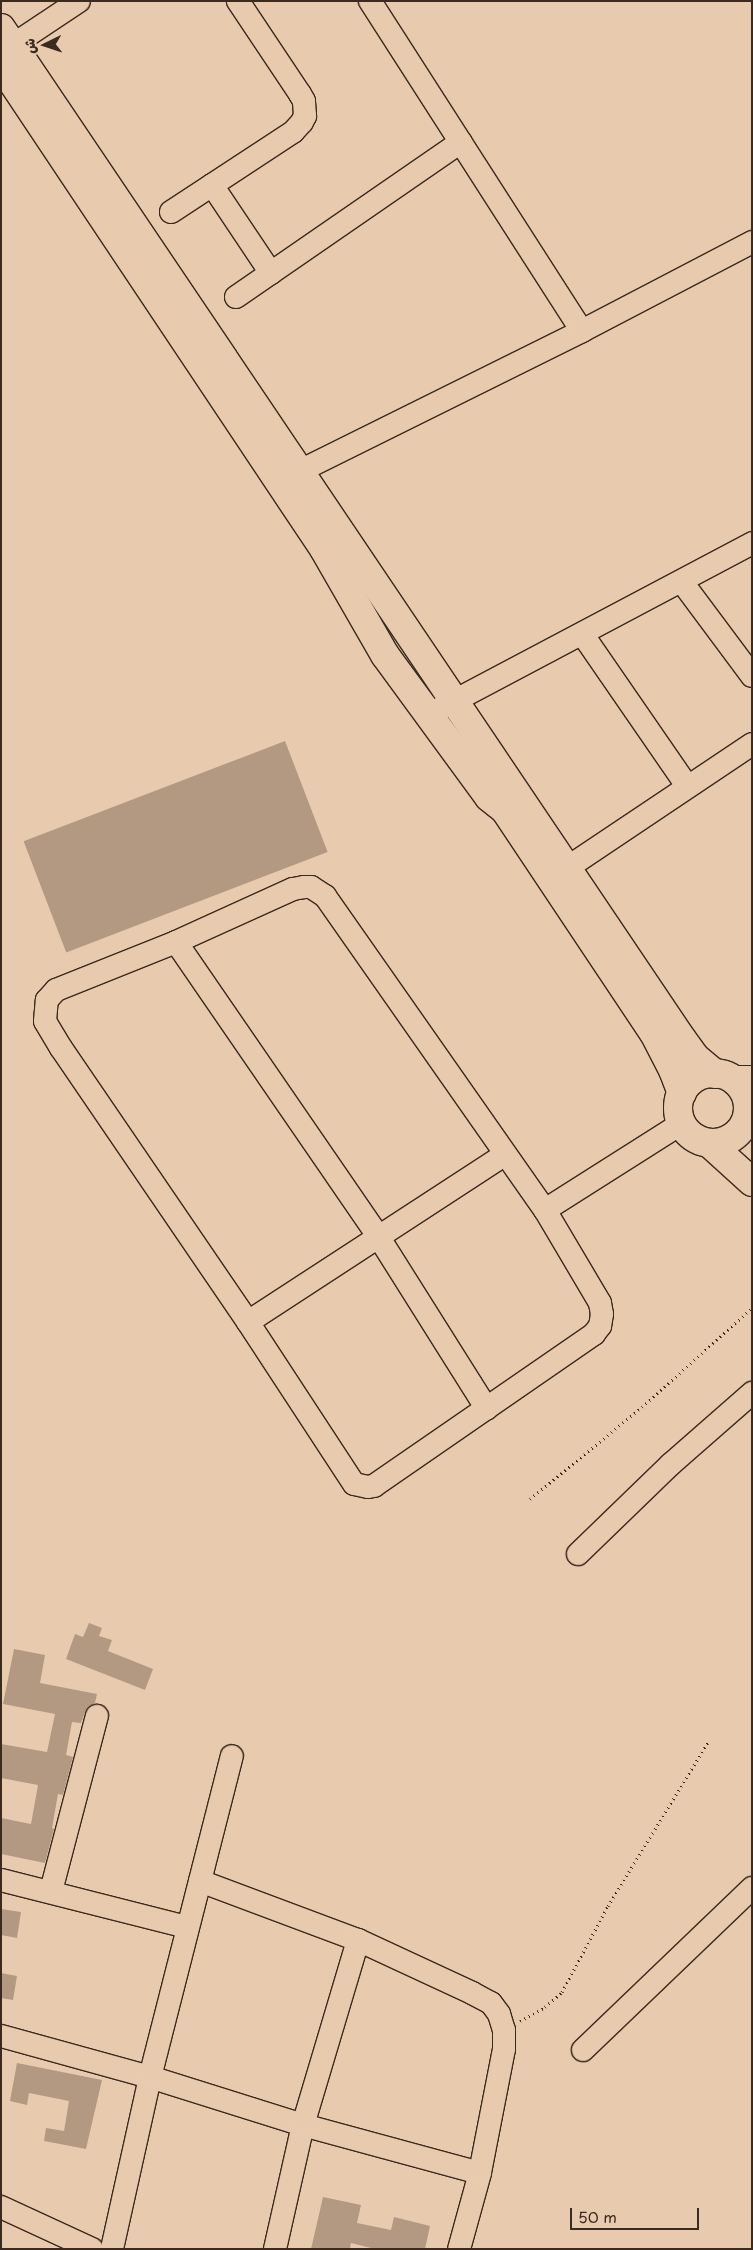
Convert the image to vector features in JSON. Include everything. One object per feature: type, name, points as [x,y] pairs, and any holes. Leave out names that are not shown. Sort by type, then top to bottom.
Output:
[{"type":"main road","points":[[5,46],[300,471],[685,1044],[696,1058],[732,1076],[744,1092],[749,1121],[731,1138],[709,1143]]},
{"type":"main road","points":[[5,46],[324,549],[345,583],[373,637],[489,798],[502,807],[510,818],[654,1033],[673,1070],[682,1093]]},
{"type":"main road","points":[[732,1076],[700,1076],[692,1080],[682,1093],[678,1108],[682,1123],[693,1136],[709,1143],[752,1182]]},
{"type":"street","points":[[5,46],[80,1]]},
{"type":"street","points":[[170,212],[292,132],[305,116],[304,101],[300,94],[238,1]]},
{"type":"street","points":[[370,1],[582,330]]},
{"type":"street","points":[[236,297],[461,142]]},
{"type":"street","points":[[212,185],[272,273]]},
{"type":"street","points":[[300,471],[582,330],[752,242]]},
{"type":"street","points":[[429,715],[583,635],[752,543]]},
{"type":"street","points":[[682,582],[752,676]]},
{"type":"street","points":[[583,635],[687,786]]},
{"type":"street","points":[[567,868],[752,744]]},
{"type":"street","points":[[311,887],[325,896],[504,1155],[545,1210],[600,1303],[602,1321],[594,1334],[374,1486],[358,1486],[354,1484],[248,1322],[60,1048],[45,1021],[47,1000],[56,990],[176,942],[293,889],[311,887]]},
{"type":"street","points":[[176,942],[378,1236],[487,1409]]},
{"type":"street","points":[[545,1210],[682,1123]]},
{"type":"street","points":[[248,1322],[504,1155]]},
{"type":"street","points":[[578,1554],[671,1464],[752,1393]]},
{"type":"street","points":[[51,1891],[97,1716]]},
{"type":"street","points":[[112,2249],[150,2077],[232,1756]]},
{"type":"street","points":[[1,1880],[51,1891],[188,1927]]},
{"type":"street","points":[[200,1881],[358,1940],[491,2003],[499,2014],[504,2030],[504,2049],[480,2173],[459,2249]]},
{"type":"street","points":[[583,2050],[752,1888]]},
{"type":"street","points":[[275,2249],[303,2125],[358,1940]]},
{"type":"street","points":[[1,2036],[150,2077],[303,2125],[480,2173]]},
{"type":"street","points":[[1,2208],[92,2249]]},
{"type":"path","points":[[530,1499],[642,1407],[752,1308]]},
{"type":"path","points":[[504,2030],[546,2007],[562,1992],[608,1906],[708,1742]]},
{"type":"building","points":[[285,741],[328,852],[66,952],[24,841]]},
{"type":"building","points":[[89,1623],[102,1628],[99,1636],[112,1640],[108,1651],[153,1669],[145,1690],[66,1659],[75,1634],[83,1637]]},
{"type":"building","points":[[14,1649],[45,1655],[40,1683],[97,1694],[95,1703],[87,1707],[81,1723],[72,1722],[66,1755],[73,1757],[63,1795],[58,1794],[52,1828],[54,1829],[45,1863],[1,1854],[1,1818],[31,1824],[38,1785],[1,1778],[1,1744],[47,1752],[55,1714],[3,1704]]},
{"type":"building","points":[[1,1909],[21,1912],[17,1938],[1,1935]]},
{"type":"building","points":[[1,1973],[17,1976],[13,2000],[1,1998]]},
{"type":"building","points":[[17,2063],[102,2080],[86,2149],[44,2141],[46,2128],[64,2131],[69,2101],[29,2093],[27,2105],[10,2101]]},
{"type":"building","points":[[323,2197],[361,2205],[357,2223],[391,2230],[394,2217],[430,2226],[425,2249],[375,2249],[351,2243],[350,2249],[311,2249]]}]
